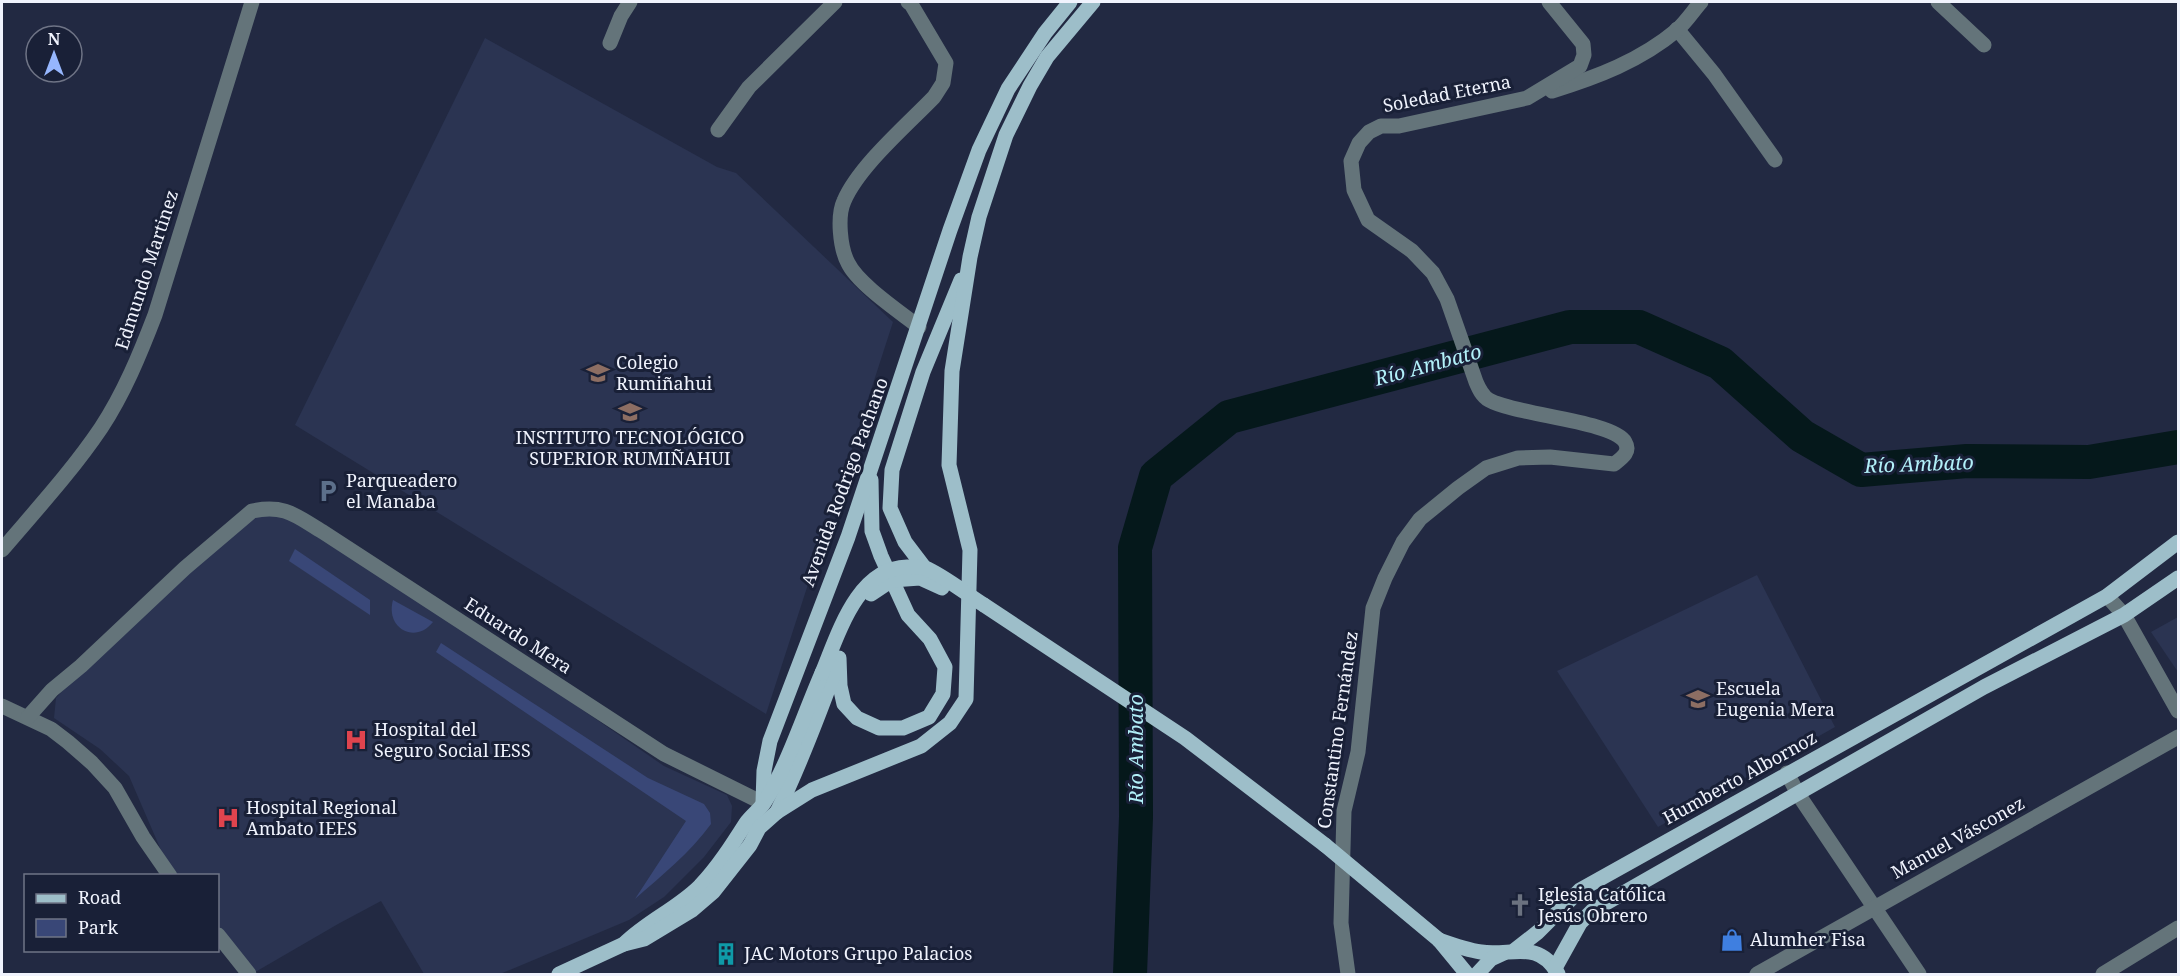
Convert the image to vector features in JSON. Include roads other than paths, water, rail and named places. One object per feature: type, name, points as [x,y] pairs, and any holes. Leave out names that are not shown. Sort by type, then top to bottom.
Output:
[{"type":"main road","name":"Avenida Rodrigo Pachano","points":[[770,808],[764,771],[770,741],[871,471],[943,250],[979,150],[1008,89],[1044,33],[1070,2]]},
{"type":"main road","points":[[559,975],[624,944],[638,930],[678,904],[699,886],[725,855],[747,822],[770,808],[921,746],[950,723],[966,699],[970,550],[949,465],[952,371],[970,257],[979,217],[1006,135],[1047,57],[1093,2]]},
{"type":"main road","points":[[970,257],[923,372],[892,470],[890,508],[905,542],[924,567],[1185,738],[1325,845],[1439,940],[1467,975]]},
{"type":"main road","points":[[839,658],[840,686],[844,704],[857,718],[879,728],[903,728],[929,717],[943,694],[945,667],[930,639],[908,615],[872,531],[871,471]]},
{"type":"main road","name":"Humberto Albornoz","points":[[1477,975],[1491,959],[1509,951],[1580,890],[2107,597],[2178,542]]},
{"type":"main road","points":[[770,808],[786,757],[849,609],[861,591],[882,574],[894,568],[924,567]]},
{"type":"main road","points":[[770,808],[798,769],[814,732],[847,631],[869,596],[892,580],[920,578],[984,605]]},
{"type":"main road","points":[[1439,940],[1483,953],[1530,952],[1544,958],[1556,971],[1580,923],[1592,911],[1984,687],[2124,615],[2178,578]]},
{"type":"street","name":"Edmundo Martinez","points":[[2,550],[56,488],[101,427],[136,364],[155,315],[252,2]]},
{"type":"street","points":[[610,43],[621,16],[630,2]]},
{"type":"street","points":[[718,130],[749,87],[835,2]]},
{"type":"street","points":[[908,2],[946,63],[943,83],[934,98],[859,175],[843,202],[840,235],[848,264],[868,286],[919,327]]},
{"type":"street","name":"Soledad Eterna","points":[[1549,2],[1582,44],[1584,55],[1580,66],[1527,98],[1399,126],[1381,126],[1369,132],[1359,143],[1351,161],[1354,190],[1368,220],[1412,251],[1433,273],[1447,298],[1476,382],[1489,400],[1521,411],[1605,430],[1620,436],[1626,442],[1627,450]]},
{"type":"street","points":[[1527,98],[1600,76],[1637,57],[1677,29],[1701,2]]},
{"type":"street","points":[[1938,2],[1984,45]]},
{"type":"street","points":[[1677,29],[1714,74],[1774,160]]},
{"type":"street","name":"Constantino Fernández","points":[[1348,975],[1341,923],[1344,812],[1359,742],[1374,608],[1385,578],[1403,542],[1420,519],[1486,468],[1518,458],[1550,457],[1614,464],[1623,458],[1627,450]]},
{"type":"street","name":"Eduardo Mera","points":[[28,717],[52,690],[81,666],[185,568],[252,511],[264,508],[285,509],[664,754],[770,808]]},
{"type":"street","points":[[2107,597],[2124,615],[2178,711]]},
{"type":"street","points":[[2,706],[51,729],[68,742],[115,788],[143,837],[169,874]]},
{"type":"street","name":"Manuel Vásconez","points":[[1757,975],[2178,737]]},
{"type":"street","points":[[1787,773],[1798,794],[1919,975]]},
{"type":"street","points":[[2103,975],[2178,928]]},
{"type":"street","points":[[219,936],[249,975]]},
{"type":"waterway","name":"Río Ambato","points":[[1130,974],[1136,817],[1135,548],[1156,476],[1229,417],[1570,327],[1639,327],[1720,363],[1802,436],[1861,470],[1967,461],[2089,462],[2178,447]]},
{"type":"place","name":"Colegio Rumiñahui","points":[[598,373]]},
{"type":"place","name":"INSTITUTO TECNOLÓGICO SUPERIOR RUMIÑAHUI","points":[[630,412]]},
{"type":"place","name":"Parqueadero el Manaba","points":[[328,491]]},
{"type":"place","name":"Escuela Eugenia Mera","points":[[1698,699]]},
{"type":"place","name":"Hospital del Seguro Social IESS","points":[[356,740]]},
{"type":"place","name":"Hospital Regional Ambato IEES","points":[[228,818]]},
{"type":"place","name":"Iglesia Católica Jesús Obrero","points":[[1520,905]]},
{"type":"place","name":"Alumher Fisa","points":[[1732,940]]},
{"type":"place","name":"JAC Motors Grupo Palacios","points":[[726,954]]}]
